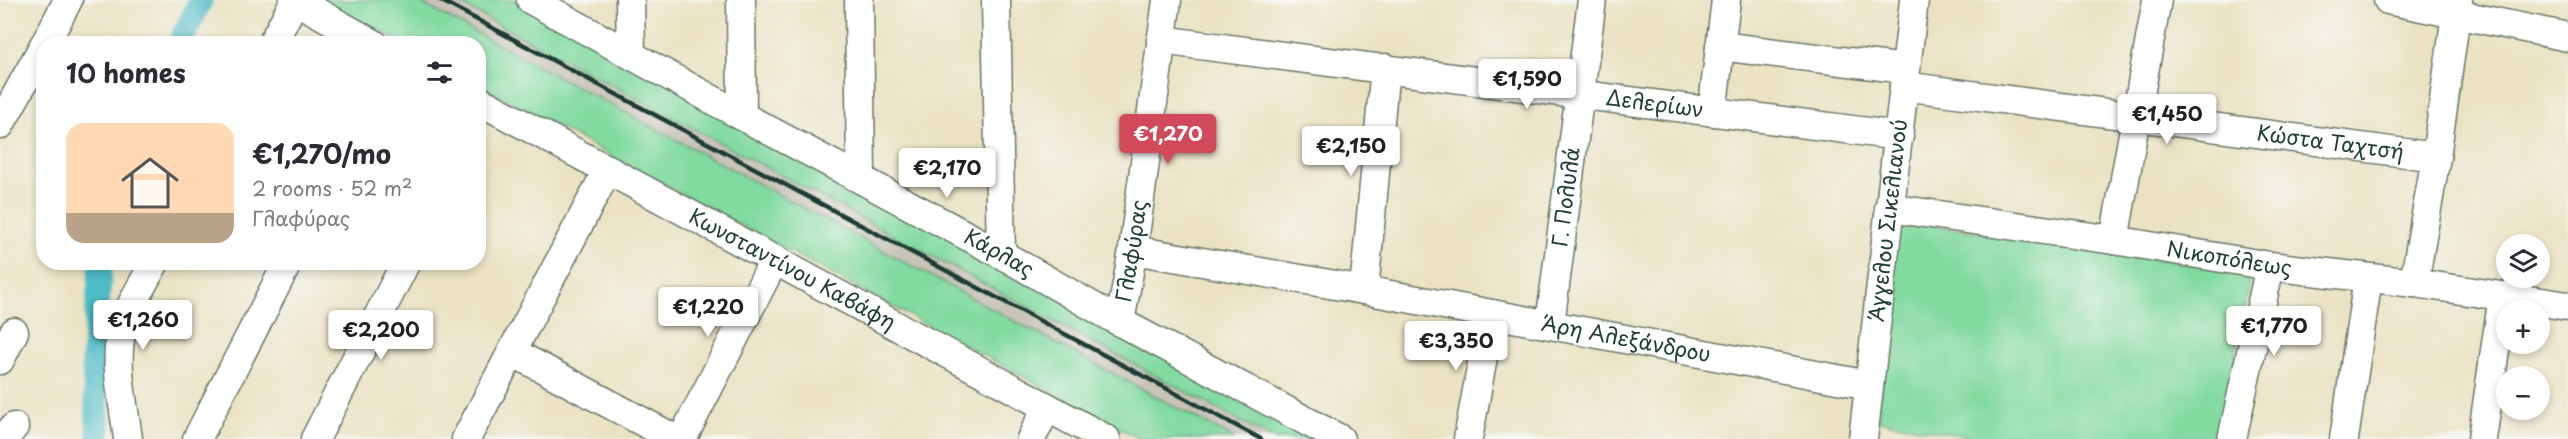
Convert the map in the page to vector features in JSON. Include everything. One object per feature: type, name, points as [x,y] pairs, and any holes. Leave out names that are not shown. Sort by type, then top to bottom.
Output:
[{"type":"street","points":[[48,36],[68,0]]},
{"type":"street","points":[[276,36],[295,0],[360,36]]},
{"type":"street","name":"Κάρλας","points":[[531,0],[1001,254],[1120,322],[1340,439]]},
{"type":"street","points":[[630,0],[631,53]]},
{"type":"street","points":[[741,0],[742,116]]},
{"type":"street","points":[[859,0],[861,179]]},
{"type":"street","points":[[996,0],[1001,254]]},
{"type":"street","name":"Γλαφύρας","points":[[1120,322],[1133,250],[1167,0]]},
{"type":"street","name":"Γ. Πολυλά","points":[[1550,324],[1592,0]]},
{"type":"street","points":[[1712,112],[1726,0]]},
{"type":"street","name":"Άγγελου Σικελιανού","points":[[1871,438],[1869,386],[1914,0]]},
{"type":"street","points":[[2114,240],[2157,0]]},
{"type":"street","points":[[2388,0],[2456,7],[2568,37]]},
{"type":"street","points":[[2414,283],[2436,157],[2456,7]]},
{"type":"street","name":"Δελερίων","points":[[1161,40],[1899,136]]},
{"type":"street","name":"Κώστα Ταχτσή","points":[[1720,45],[2136,118],[2436,157]]},
{"type":"street","points":[[0,125],[36,59]]},
{"type":"street","points":[[1364,290],[1385,68]]},
{"type":"street","name":"Κωνσταντίνου Καβάφη","points":[[486,111],[608,169],[1106,439]]},
{"type":"street","points":[[466,439],[608,169]]},
{"type":"street","name":"Νικοπόλεως","points":[[1889,208],[2114,240],[2270,266],[2414,283],[2568,306]]},
{"type":"street","name":"Άρη Αλεξάνδρου","points":[[1133,250],[1550,324],[1869,386]]},
{"type":"street","points":[[682,439],[775,259]]},
{"type":"street","points":[[2232,439],[2270,266]]},
{"type":"street","points":[[128,439],[119,359],[121,334],[125,321],[151,270]]},
{"type":"street","points":[[197,439],[284,270]]},
{"type":"street","points":[[315,439],[402,270]]},
{"type":"street","points":[[2344,439],[2368,278]]},
{"type":"street","points":[[2482,439],[2504,296]]},
{"type":"street","points":[[1467,439],[1491,314]]},
{"type":"street","points":[[0,360],[14,332]]},
{"type":"street","points":[[512,352],[675,439]]},
{"type":"street","points":[[1031,439],[1047,407]]},
{"type":"shaded area","points":[[415,0],[453,0],[1274,439],[1235,439]]},
{"type":"green space","points":[[321,0],[415,0],[482,36],[389,36]]},
{"type":"green space","points":[[453,0],[517,0],[1327,439],[1274,439]]},
{"type":"green space","points":[[486,38],[1235,439],[1140,439],[486,89]]},
{"type":"green space","points":[[1898,220],[2252,273],[2218,439],[1983,439],[1878,421]]},
{"type":"waterway","points":[[183,36],[201,0]]},
{"type":"waterway","points":[[99,439],[93,362],[100,270]]},
{"type":"railway","points":[[440,0],[1261,439]]}]
